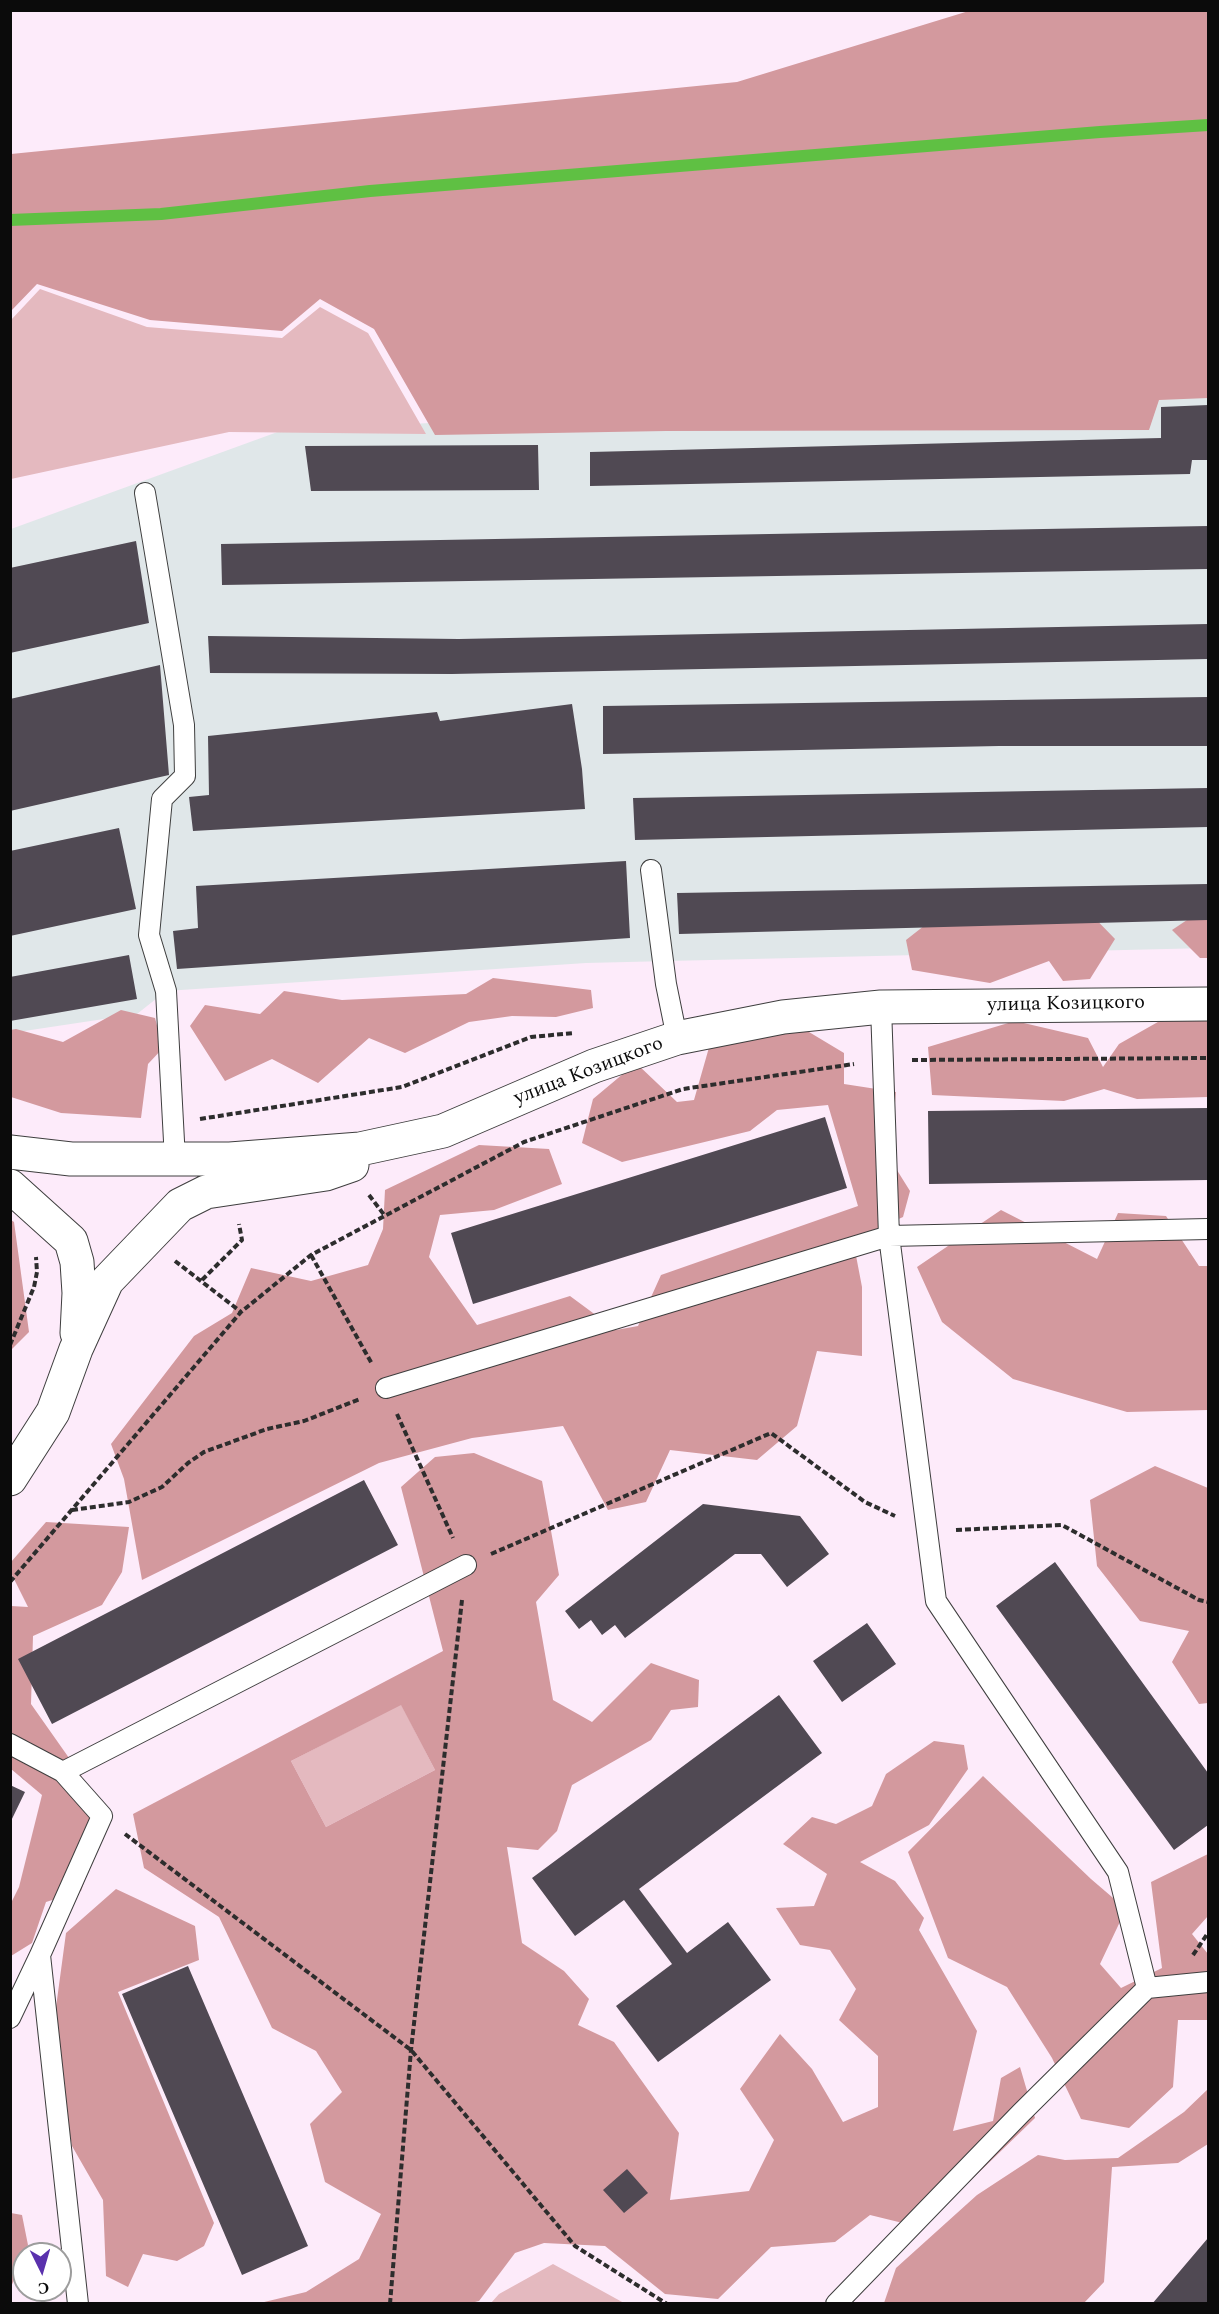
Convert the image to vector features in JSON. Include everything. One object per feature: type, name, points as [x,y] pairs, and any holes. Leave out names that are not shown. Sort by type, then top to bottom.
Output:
[{"type":"street","name":"улица Козицкого","points":[[10,1152],[70,1159],[175,1160],[230,1159],[360,1149],[443,1131],[594,1066],[677,1038],[783,1017],[881,1007],[1209,1004]]},
{"type":"street","points":[[10,1479],[53,1412],[76,1349],[108,1281],[180,1205],[206,1192],[326,1174],[399,1150],[443,1131]]},
{"type":"street","points":[[10,1186],[71,1241],[77,1262],[80,1293],[76,1349]]},
{"type":"lane","points":[[145,493],[184,725],[185,776],[162,799],[149,935],[165,991],[175,1160]]},
{"type":"lane","points":[[651,870],[666,984],[677,1038]]},
{"type":"lane","points":[[881,1007],[889,1236],[936,1601],[1118,1872],[1147,1988]]},
{"type":"lane","points":[[386,1388],[889,1236],[1209,1228]]},
{"type":"lane","points":[[63,1773],[466,1565]]},
{"type":"lane","points":[[10,1744],[63,1773],[102,1816],[10,2018]]},
{"type":"lane","points":[[40,1955],[78,2304]]},
{"type":"lane","points":[[836,2304],[1021,2113],[1147,1988],[1209,1982]]},
{"type":"path","points":[[10,1582],[241,1312],[310,1255],[524,1142],[683,1089],[882,1060],[1209,1058]]},
{"type":"path","points":[[202,1280],[242,1240],[239,1220]]},
{"type":"path","points":[[166,1254],[241,1312]]},
{"type":"path","points":[[310,1255],[386,1388],[466,1565],[411,2050],[390,2304]]},
{"type":"path","points":[[10,1345],[34,1287],[36,1259]]},
{"type":"path","points":[[71,1510],[129,1502],[162,1487],[204,1452],[304,1420],[386,1388]]},
{"type":"path","points":[[466,1565],[771,1433],[865,1502],[927,1532],[1062,1525],[1199,1600],[1209,1602]]},
{"type":"path","points":[[102,1816],[411,2050],[575,2246],[667,2304]]},
{"type":"shaded area","points":[[972,10],[1208,11],[1208,398],[1159,400],[1149,430],[666,431],[435,435],[374,329],[320,299],[282,331],[150,320],[37,284],[11,311],[11,154],[737,82]]},
{"type":"shaded area","points":[[40,289],[147,327],[282,338],[320,307],[368,333],[426,434],[229,432],[11,479],[11,320]]},
{"type":"shaded area","points":[[1208,386],[1208,948],[586,963],[166,991],[137,1014],[11,1033],[11,529],[283,430]]},
{"type":"shaded area","points":[[1081,904],[1115,939],[1090,979],[1063,981],[1049,961],[990,983],[912,970],[906,940],[943,911]]},
{"type":"shaded area","points":[[1205,908],[1208,909],[1208,958],[1200,958],[1172,930]]},
{"type":"shaded area","points":[[493,978],[591,990],[593,1008],[556,1017],[512,1016],[469,1022],[405,1053],[369,1038],[318,1083],[272,1059],[225,1081],[190,1026],[205,1005],[260,1014],[284,991],[342,1000],[466,994]]},
{"type":"shaded area","points":[[121,1010],[155,1018],[163,1048],[148,1064],[141,1118],[61,1113],[11,1097],[10,1030],[16,1029],[63,1042]]},
{"type":"shaded area","points":[[1172,1014],[1208,1015],[1208,1097],[1137,1099],[1104,1089],[1064,1101],[932,1095],[928,1047],[1015,1021],[1088,1038],[1103,1067],[1119,1044]]},
{"type":"shaded area","points":[[804,1029],[844,1053],[844,1084],[896,1092],[890,1159],[910,1191],[903,1217],[853,1240],[862,1287],[862,1356],[817,1351],[797,1426],[757,1460],[670,1450],[646,1502],[608,1510],[563,1426],[472,1438],[379,1463],[142,1580],[124,1479],[111,1444],[194,1336],[232,1313],[251,1268],[311,1281],[368,1265],[383,1229],[385,1190],[479,1145],[549,1149],[562,1184],[494,1210],[440,1215],[429,1257],[477,1325],[570,1296],[616,1330],[638,1326],[661,1275],[858,1206],[828,1105],[777,1110],[750,1131],[622,1162],[582,1143],[593,1099],[636,1063],[677,1102],[694,1100],[710,1044]]},
{"type":"shaded area","points":[[1001,1210],[1097,1259],[1118,1213],[1166,1216],[1199,1266],[1208,1266],[1208,1410],[1127,1412],[1013,1379],[942,1322],[917,1267]]},
{"type":"shaded area","points":[[11,1220],[14,1222],[29,1332],[11,1350]]},
{"type":"shaded area","points":[[474,1453],[542,1481],[559,1575],[536,1602],[553,1700],[592,1722],[651,1663],[699,1680],[698,1707],[671,1710],[651,1740],[572,1785],[557,1831],[538,1850],[507,1847],[522,1943],[564,1971],[589,1999],[578,2025],[614,2042],[679,2133],[670,2200],[749,2191],[774,2140],[740,2089],[780,2034],[812,2069],[843,2122],[878,2107],[878,2056],[839,2020],[856,1989],[830,1950],[800,1945],[776,1908],[814,1906],[827,1874],[783,1844],[812,1817],[836,1824],[872,1806],[886,1774],[934,1741],[964,1745],[968,1769],[929,1825],[860,1862],[895,1881],[924,1918],[919,1930],[977,2031],[953,2131],[993,2121],[1001,2078],[1020,2067],[1035,2118],[970,2181],[915,2226],[870,2215],[835,2242],[771,2247],[718,2299],[665,2294],[605,2246],[544,2243],[515,2253],[479,2301],[471,2303],[260,2303],[306,2292],[359,2259],[381,2214],[325,2182],[310,2124],[342,2092],[316,2051],[272,2028],[219,1917],[144,1868],[133,1814],[443,1651],[401,1487],[435,1457]],"holes":[[[401,1705],[435,1770],[326,1827],[291,1761]]]},
{"type":"shaded area","points":[[1155,1466],[1208,1488],[1208,1703],[1199,1704],[1172,1662],[1189,1631],[1140,1621],[1097,1566],[1090,1500]]},
{"type":"shaded area","points":[[46,1522],[129,1527],[122,1572],[102,1605],[33,1636],[31,1704],[81,1775],[100,1836],[81,1891],[46,1902],[32,1943],[11,1956],[10,1905],[19,1887],[42,1795],[11,1769],[11,1606],[28,1607],[11,1573],[11,1562]]},
{"type":"shaded area","points":[[401,1704],[435,1770],[326,1827],[291,1761]]},
{"type":"shaded area","points":[[983,1776],[1091,1879],[1126,1909],[1100,1964],[1121,1988],[1162,1968],[1151,1882],[1208,1854],[1208,1916],[1192,1934],[1208,1954],[1208,2020],[1178,2020],[1173,2087],[1129,2128],[1081,2119],[1052,2058],[1007,1987],[948,1958],[908,1852]]},
{"type":"shaded area","points":[[116,1889],[195,1926],[199,1960],[118,1992],[214,2223],[204,2246],[177,2261],[143,2254],[128,2287],[106,2276],[103,2200],[72,2146],[52,2037],[66,1933]]},
{"type":"shaded area","points":[[1208,2089],[1208,2144],[1178,2163],[1112,2167],[1104,2282],[1084,2303],[884,2303],[896,2268],[977,2195],[1038,2155],[1065,2160],[1118,2158],[1184,2112]]},
{"type":"shaded area","points":[[11,2213],[22,2215],[27,2242],[12,2242],[11,2287]]},
{"type":"shaded area","points":[[553,2264],[624,2303],[491,2303],[499,2294]]},
{"type":"building","points":[[1208,405],[1208,460],[1192,460],[1190,474],[590,486],[590,452],[1161,438],[1161,407]]},
{"type":"building","points":[[538,445],[539,490],[311,491],[305,446]]},
{"type":"building","points":[[1208,526],[1208,569],[222,585],[221,544]]},
{"type":"building","points":[[136,541],[149,623],[10,653],[10,568]]},
{"type":"building","points":[[1208,624],[1208,659],[452,674],[210,673],[208,636],[459,639]]},
{"type":"building","points":[[160,665],[169,775],[10,811],[10,699]]},
{"type":"building","points":[[1208,697],[1208,746],[999,746],[603,754],[603,706]]},
{"type":"building","points":[[572,704],[582,769],[585,809],[193,831],[189,797],[209,795],[208,736],[437,712],[440,721]]},
{"type":"building","points":[[1208,788],[1208,827],[635,840],[633,798]]},
{"type":"building","points":[[119,828],[136,909],[10,936],[10,851]]},
{"type":"building","points":[[626,861],[630,938],[177,969],[173,931],[198,928],[196,886]]},
{"type":"building","points":[[1208,884],[1208,920],[679,934],[677,893]]},
{"type":"building","points":[[129,955],[137,999],[10,1021],[10,977]]},
{"type":"building","points":[[1208,1108],[1208,1180],[929,1184],[928,1111]]},
{"type":"building","points":[[825,1117],[847,1188],[473,1304],[451,1233]]},
{"type":"building","points":[[364,1480],[398,1545],[52,1724],[18,1659]]},
{"type":"building","points":[[703,1504],[800,1516],[829,1554],[787,1587],[761,1554],[735,1554],[625,1638],[615,1625],[602,1635],[591,1620],[579,1629],[565,1611]]},
{"type":"building","points":[[1055,1562],[1208,1773],[1208,1825],[1174,1850],[996,1606]]},
{"type":"building","points":[[867,1623],[896,1664],[842,1702],[813,1661]]},
{"type":"building","points":[[779,1695],[822,1753],[639,1889],[687,1953],[728,1922],[771,1980],[658,2062],[616,2006],[672,1964],[624,1900],[575,1936],[532,1878]]},
{"type":"building","points":[[10,1785],[25,1792],[10,1823]]},
{"type":"building","points":[[188,1966],[308,2246],[242,2275],[122,1994]]},
{"type":"building","points":[[627,2169],[648,2193],[624,2213],[603,2190]]},
{"type":"building","points":[[1208,2238],[1208,2304],[1152,2304]]},
{"type":"waterway","points":[[10,220],[161,214],[370,191],[1208,125]]}]
